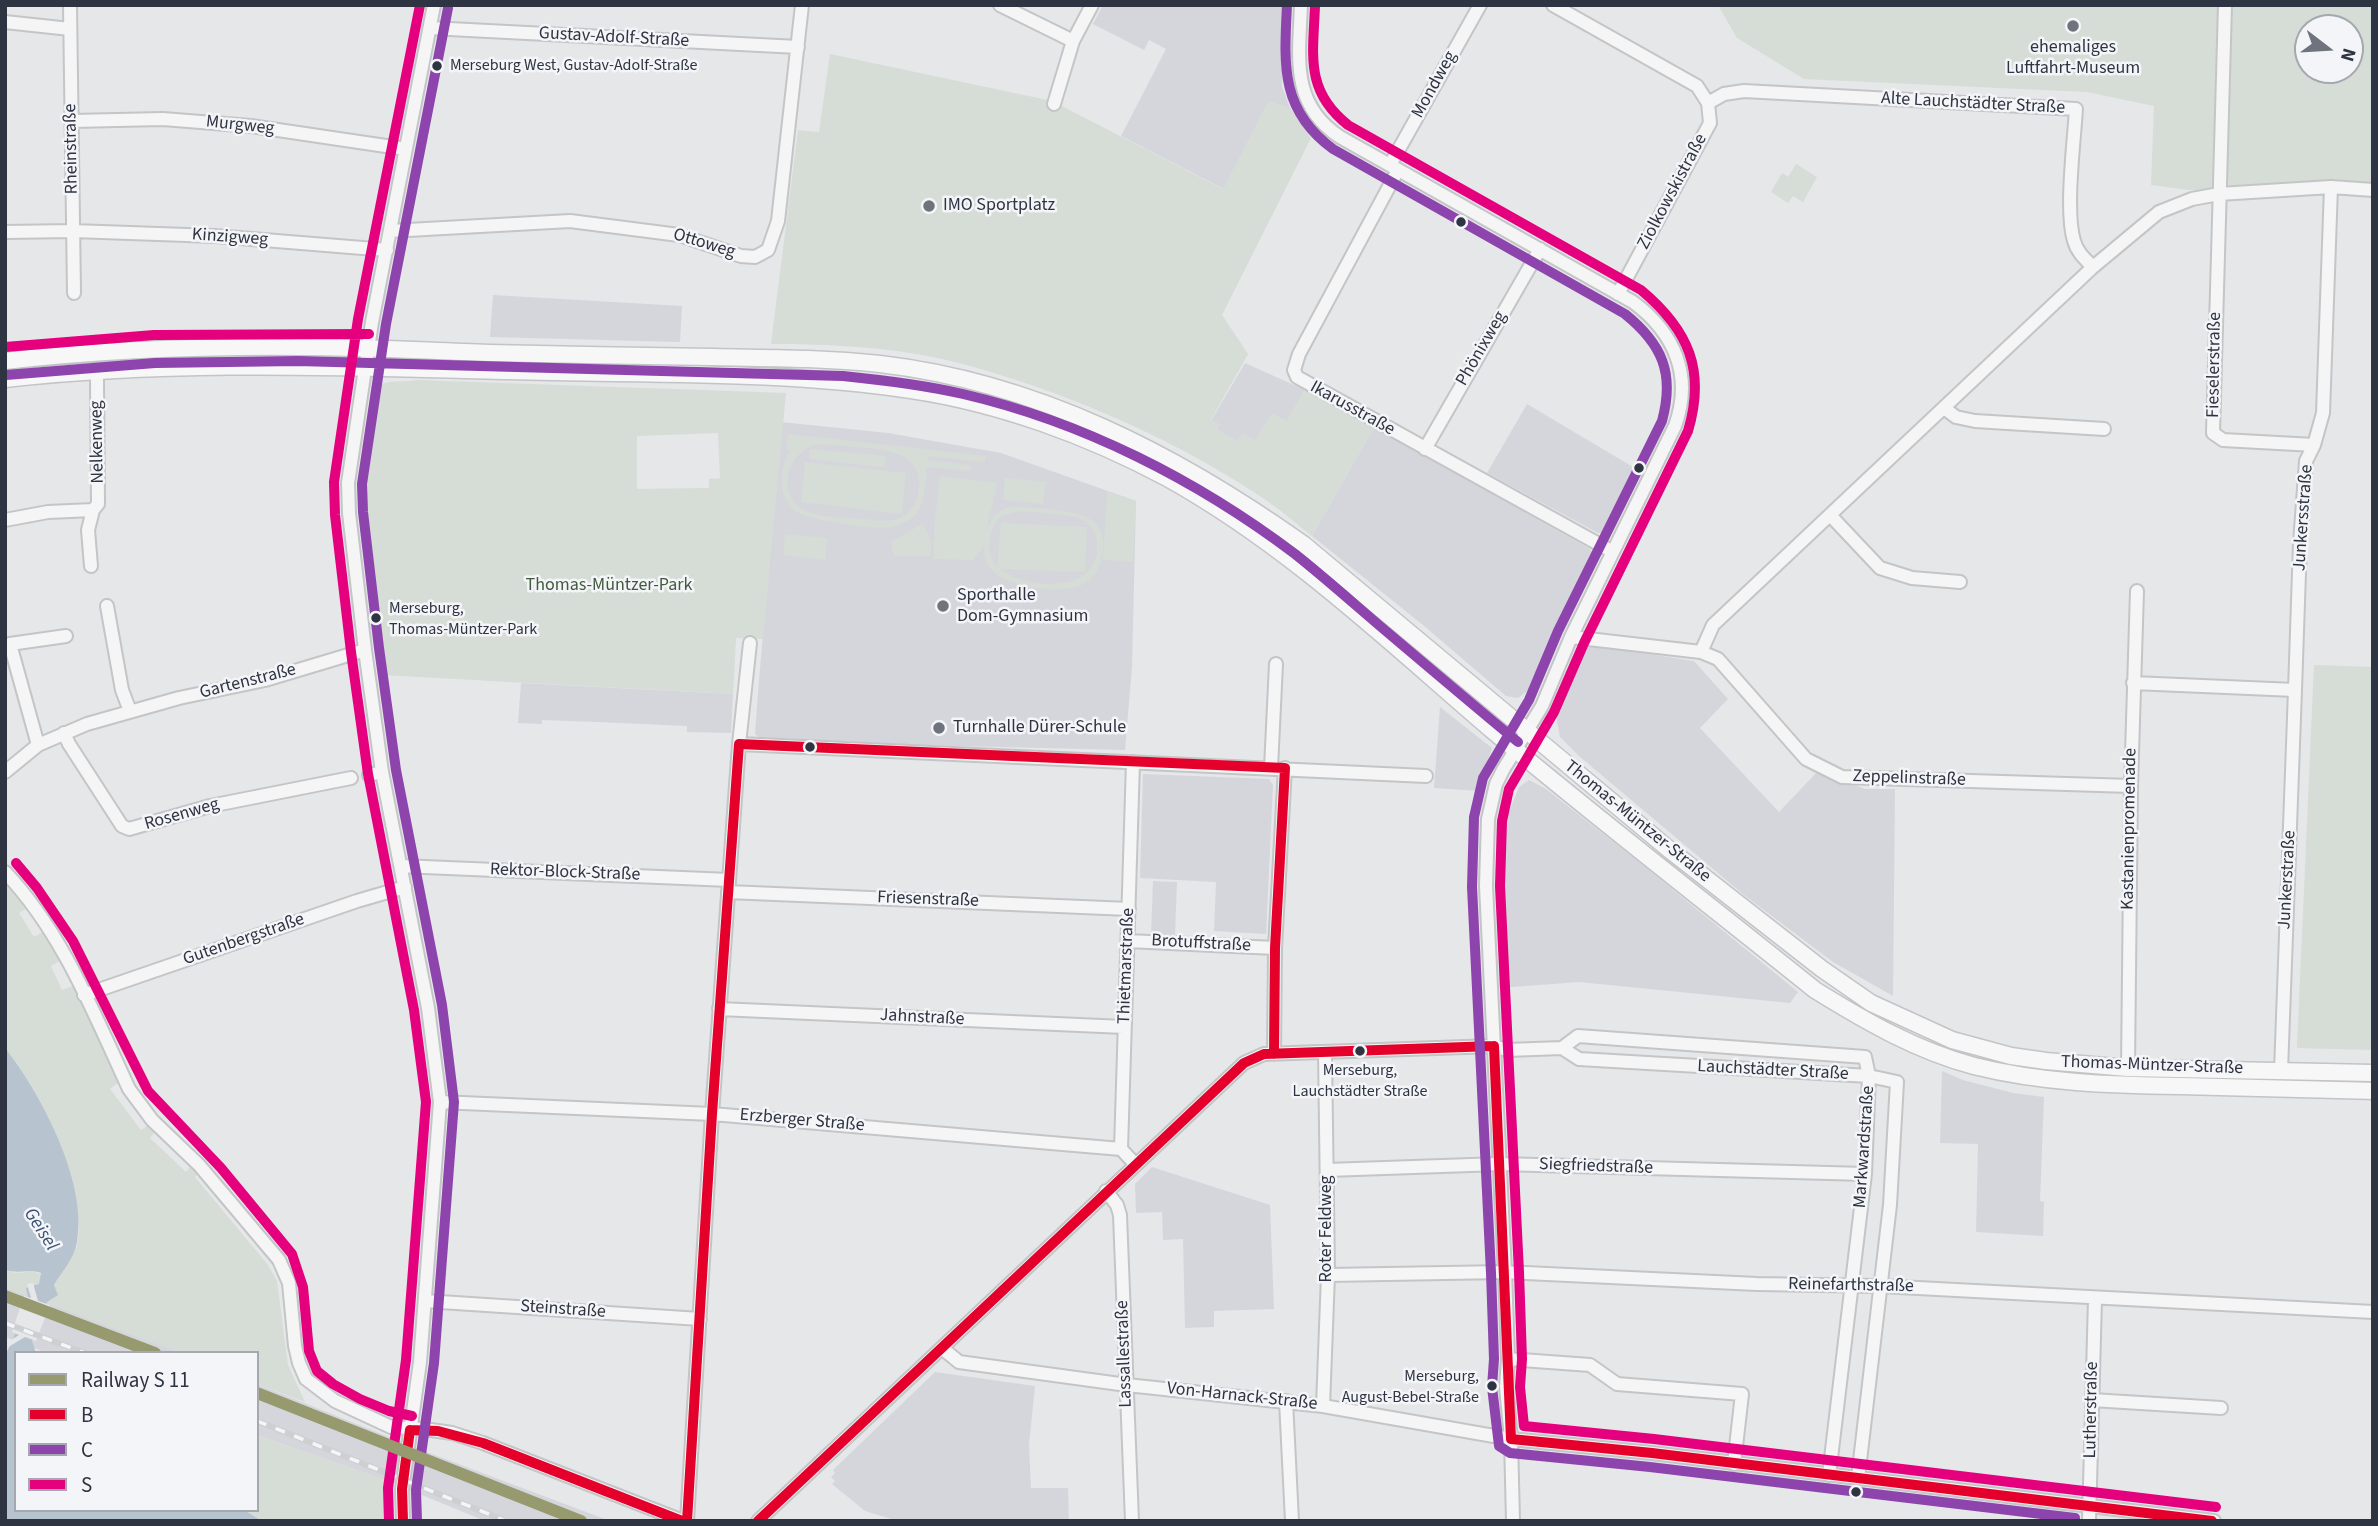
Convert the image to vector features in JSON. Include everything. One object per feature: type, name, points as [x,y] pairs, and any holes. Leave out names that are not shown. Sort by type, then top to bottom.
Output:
[{"type":"main road","name":"Thomas-Müntzer-Straße","points":[[5,360],[155,349],[369,348],[757,358],[880,364],[960,379],[1013,394],[1111,429],[1144,445],[1242,501],[1303,544],[1671,851],[1822,969],[1871,1003],[1921,1027],[1979,1048],[2046,1061],[2128,1068],[2373,1073]]},
{"type":"main road","name":"Thomas-Müntzer-Straße","points":[[5,379],[157,368],[366,367],[755,377],[843,382],[912,390],[1007,412],[1102,446],[1139,464],[1170,480],[1292,559],[1515,749],[1815,990],[1860,1018],[1925,1049],[1971,1065],[2066,1083],[2373,1091]]},
{"type":"street","name":"Rheinstraße","points":[[70,5],[74,293]]},
{"type":"street","points":[[403,1521],[402,1489],[420,1362],[440,1101],[430,1021],[382,772],[365,650],[348,484],[390,231],[434,5]]},
{"type":"street","name":"Ottoweg","points":[[390,231],[570,221],[679,235],[729,253],[755,257],[768,250],[778,221],[802,5]]},
{"type":"street","points":[[1000,5],[1073,41]]},
{"type":"street","points":[[1054,104],[1073,41],[1092,5]]},
{"type":"street","points":[[1301,5],[1300,77],[1305,98],[1314,114],[1332,132],[1645,311],[1667,335],[1681,371],[1683,392],[1675,426],[1571,636],[1552,685],[1496,784],[1486,836],[1513,1521]]},
{"type":"street","name":"Mondweg","points":[[1394,168],[1480,5]]},
{"type":"street","points":[[1553,5],[1697,86],[1708,103]]},
{"type":"street","points":[[2219,194],[2225,5]]},
{"type":"street","points":[[5,23],[70,29]]},
{"type":"street","name":"Gustav-Adolf-Straße","points":[[430,28],[798,47]]},
{"type":"street","name":"Alte Lauchstädter Straße","points":[[1708,103],[1724,94],[1744,91],[2076,109],[2071,191],[2073,240],[2080,254],[2093,267]]},
{"type":"street","name":"Ziolkowskistraße","points":[[1618,294],[1710,123],[1708,103]]},
{"type":"street","name":"Murgweg","points":[[72,121],[163,119],[251,126],[406,149]]},
{"type":"street","name":"Ikarusstraße","points":[[1394,168],[1299,354],[1294,370],[1297,377],[1613,552]]},
{"type":"street","points":[[1701,652],[1713,625],[2093,267],[2159,212],[2192,199],[2219,194],[2332,187],[2373,190]]},
{"type":"street","name":"Junkersstraße","points":[[2295,690],[2306,461],[2323,413],[2332,187]]},
{"type":"street","name":"Fieselerstraße","points":[[2219,194],[2213,433],[2223,440],[2314,444]]},
{"type":"street","name":"Kinzigweg","points":[[5,232],[73,231],[215,236],[387,250]]},
{"type":"street","name":"Phönixweg","points":[[1425,449],[1540,249]]},
{"type":"street","name":"Nelkenweg","points":[[91,566],[88,530],[95,507],[97,380]]},
{"type":"street","points":[[1944,408],[1956,417],[1975,421],[2104,429]]},
{"type":"street","points":[[5,520],[95,507]]},
{"type":"street","points":[[1830,515],[1880,568],[1912,578],[1960,582]]},
{"type":"street","name":"Kastanienpromenade","points":[[2128,1068],[2131,786],[2137,591]]},
{"type":"street","points":[[107,606],[122,690],[130,711]]},
{"type":"street","points":[[38,745],[8,646],[66,636]]},
{"type":"street","name":"Zeppelinstraße","points":[[1571,636],[1701,652],[1718,659],[1806,759],[1842,777],[2131,786]]},
{"type":"street","points":[[5,872],[39,911],[53,932],[129,1089],[141,1107],[199,1165],[279,1260],[289,1283],[295,1346],[306,1379],[335,1401],[396,1429],[452,1433],[685,1521],[701,1319],[728,886],[750,643]]},
{"type":"street","name":"Gartenstraße","points":[[5,772],[38,745],[64,733],[130,711],[265,680],[365,650]]},
{"type":"street","name":"Brotuffstraße","points":[[1274,1054],[1278,768],[1276,664]]},
{"type":"street","points":[[2133,682],[2295,690]]},
{"type":"street","name":"Junkerstraße","points":[[2281,1071],[2295,690]]},
{"type":"street","name":"Rosenweg","points":[[64,733],[122,827],[129,829],[211,806],[351,778]]},
{"type":"street","points":[[739,744],[1426,776]]},
{"type":"street","name":"Thietmarstraße","points":[[1121,1149],[1133,762]]},
{"type":"street","points":[[369,775],[382,772]]},
{"type":"street","name":"Rektor-Block-Straße","points":[[401,866],[728,886]]},
{"type":"street","name":"Friesenstraße","points":[[728,886],[1129,909]]},
{"type":"street","name":"Gutenbergstraße","points":[[84,995],[356,901],[405,887]]},
{"type":"street","name":"Brotuffstraße","points":[[1128,940],[1275,948]]},
{"type":"street","name":"Jahnstraße","points":[[719,1009],[1124,1027]]},
{"type":"street","name":"Lauchstädter Straße","points":[[758,1521],[1106,1191],[1244,1063],[1256,1056],[1494,1046],[1507,1050],[1562,1048],[1578,1036],[1866,1057],[1869,1076],[1579,1059],[1562,1048]]},
{"type":"street","name":"Roter Feldweg","points":[[1323,1406],[1328,1275],[1325,1052]]},
{"type":"street","name":"Markwardstraße","points":[[1829,1475],[1865,1174],[1869,1076],[1897,1082],[1890,1205],[1858,1478]]},
{"type":"street","name":"Erzberger Straße","points":[[440,1101],[712,1114],[1121,1149]]},
{"type":"street","points":[[1121,1149],[1135,1164]]},
{"type":"street","name":"Siegfriedstraße","points":[[1328,1170],[1500,1164],[1865,1174]]},
{"type":"street","name":"Lassallestraße","points":[[1106,1191],[1117,1205],[1120,1215],[1132,1521]]},
{"type":"street","name":"Reinefarthstraße","points":[[1328,1275],[1505,1272],[1757,1284],[1880,1286],[2373,1312]]},
{"type":"street","name":"Lutherstraße","points":[[2090,1521],[2095,1299]]},
{"type":"street","name":"Steinstraße","points":[[425,1301],[701,1319]]},
{"type":"street","name":"Von-Harnack-Straße","points":[[942,1348],[959,1362],[1127,1385],[1323,1406],[1511,1439],[2214,1521]]},
{"type":"street","points":[[1508,1359],[1590,1365],[1617,1384],[1742,1394],[1734,1464]]},
{"type":"street","points":[[2092,1400],[2221,1408]]},
{"type":"street","points":[[1286,1401],[1292,1521]]},
{"type":"shaded area","points":[[1103,5],[1284,5],[1282,86],[1290,108],[1268,102],[1224,189],[1121,136],[1166,49],[1149,40],[1144,50],[1093,24]]},
{"type":"shaded area","points":[[493,295],[682,306],[680,342],[490,337]]},
{"type":"shaded area","points":[[1245,363],[1305,390],[1287,421],[1255,440],[1237,441],[1217,430],[1211,421]]},
{"type":"shaded area","points":[[1527,404],[1638,470],[1606,533],[1598,533],[1487,473]]},
{"type":"shaded area","points":[[781,422],[888,433],[1001,453],[1136,501],[1132,667],[1125,750],[918,745],[758,737],[755,734],[758,692]]},
{"type":"shaded area","points":[[1374,427],[1590,549],[1594,556],[1595,567],[1529,690],[1518,698],[1506,696],[1312,536]]},
{"type":"shaded area","points":[[1585,644],[1694,661],[1728,699],[1700,728],[1779,812],[1818,771],[1865,789],[1895,789],[1893,996],[1833,962],[1744,895],[1560,737],[1556,716]]},
{"type":"shaded area","points":[[521,683],[733,694],[731,733],[687,732],[687,726],[542,720],[542,724],[518,723]]},
{"type":"shaded area","points":[[1440,707],[1492,748],[1479,791],[1434,788]]},
{"type":"shaded area","points":[[1143,774],[1269,779],[1273,785],[1266,934],[1214,931],[1216,882],[1140,878]]},
{"type":"shaded area","points":[[1529,780],[1546,789],[1644,866],[1798,992],[1790,1003],[1579,982],[1499,988],[1501,839],[1519,787]]},
{"type":"shaded area","points":[[1153,881],[1177,882],[1175,935],[1151,934]]},
{"type":"shaded area","points":[[1942,1071],[1963,1080],[2013,1093],[2044,1097],[2040,1201],[2044,1202],[2043,1236],[1976,1232],[1978,1144],[1940,1143]]},
{"type":"shaded area","points":[[1152,1167],[1270,1205],[1274,1309],[1214,1311],[1214,1327],[1185,1328],[1183,1239],[1163,1240],[1162,1212],[1136,1213],[1135,1184]]},
{"type":"shaded area","points":[[5,1287],[176,1351],[42,1351],[5,1337]]},
{"type":"shaded area","points":[[935,1372],[1035,1386],[1029,1445],[1031,1488],[1068,1488],[1069,1521],[898,1521],[865,1511],[832,1484],[835,1481],[831,1477],[835,1473],[833,1470]]},
{"type":"shaded area","points":[[259,1385],[610,1521],[485,1521],[388,1481],[259,1436]]},
{"type":"green space","points":[[1718,5],[2373,5],[2373,190],[2219,194],[2151,185],[2154,106],[2087,92],[1804,79],[1737,38]]},
{"type":"green space","points":[[830,54],[1052,101],[1223,189],[1268,102],[1290,108],[1311,138],[1222,315],[1248,354],[1211,420],[1220,424],[1217,430],[1237,441],[1242,433],[1255,440],[1272,413],[1287,421],[1305,390],[1374,427],[1312,536],[1264,499],[1185,452],[1109,415],[1031,385],[951,361],[907,352],[771,344],[798,130],[819,132]]},
{"type":"green space","points":[[1796,164],[1817,177],[1803,202],[1793,196],[1788,203],[1771,192],[1782,173],[1788,177]]},
{"type":"green space","name":"Thomas-Müntzer-Park","points":[[417,380],[786,393],[763,639],[736,638],[733,694],[382,675],[360,479],[365,430],[374,393],[379,386]],"holes":[[[718,433],[720,478],[709,479],[709,488],[637,489],[637,436]]]},
{"type":"green space","points":[[788,434],[986,456],[985,462],[928,456],[928,460],[970,465],[970,471],[927,467],[923,498],[916,514],[900,525],[885,528],[826,521],[794,510],[786,499],[782,486],[784,466],[790,451],[786,450]],"holes":[[[821,444],[878,449],[906,458],[917,471],[919,480],[914,505],[902,517],[883,521],[823,516],[801,508],[793,500],[789,490],[790,470],[801,453]]]},
{"type":"green space","points":[[810,449],[886,456],[884,467],[809,459]]},
{"type":"green space","points":[[805,462],[906,473],[902,514],[801,502]]},
{"type":"green space","points":[[940,476],[997,483],[987,528],[998,512],[1014,507],[1071,512],[1090,519],[1097,525],[1102,534],[1101,560],[1092,578],[1072,588],[1046,589],[1018,584],[995,573],[988,565],[984,539],[982,549],[973,560],[933,559]],"holes":[[[1020,511],[1071,516],[1088,523],[1094,531],[1097,544],[1095,560],[1087,572],[1075,580],[1044,584],[1012,576],[1000,569],[1085,572],[1087,527],[1001,523],[997,567],[990,548],[993,527],[1001,516]]]},
{"type":"green space","points":[[1005,478],[1046,482],[1043,504],[1003,500]]},
{"type":"green space","points":[[1107,491],[1136,501],[1133,562],[1103,560]]},
{"type":"green space","points":[[922,524],[930,539],[931,556],[894,556],[891,542]]},
{"type":"green space","points":[[785,534],[827,538],[825,560],[783,555]]},
{"type":"green space","points":[[2314,665],[2373,667],[2373,1050],[2297,1048]]},
{"type":"green space","points":[[5,881],[29,907],[19,913],[34,937],[44,931],[61,960],[51,966],[62,990],[73,986],[119,1082],[110,1089],[141,1130],[149,1125],[156,1130],[150,1138],[186,1172],[192,1165],[199,1172],[195,1177],[268,1265],[277,1281],[288,1365],[305,1402],[259,1385],[259,1351],[176,1351],[5,1288],[5,1270],[34,1272],[54,1285],[77,1246],[79,1229],[72,1182],[5,1048]]},
{"type":"green space","points":[[259,1436],[388,1481],[390,1521],[262,1521],[247,1512],[259,1512]]},
{"type":"water","name":"Geisel","points":[[5,1048],[33,1089],[59,1140],[69,1166],[79,1218],[77,1242],[71,1259],[54,1285],[58,1295],[47,1302],[32,1341],[35,1351],[14,1351],[14,1512],[247,1512],[262,1521],[5,1521],[5,1356],[21,1321],[28,1298],[26,1288],[39,1284],[41,1273],[5,1270]]},
{"type":"pier","points":[[33,1283],[38,1301],[50,1305],[36,1341],[25,1337],[5,1349],[8,1342],[19,1335],[12,1332],[24,1296],[31,1298],[27,1284]]},
{"type":"railway","points":[[5,1323],[80,1351]]},
{"type":"railway","points":[[259,1422],[506,1521]]},
{"type":"transit line","name":"S","points":[[389,1521],[388,1488],[406,1360],[426,1102],[414,1010],[368,774],[335,515],[334,482],[358,319],[420,5]]},
{"type":"transit line","name":"C","points":[[1287,5],[1285,47],[1289,85],[1294,102],[1316,134],[1333,149],[1625,314],[1638,325],[1656,348],[1666,374],[1666,404],[1662,421],[1558,631],[1529,700],[1483,778],[1474,817],[1472,887],[1491,1273],[1494,1359],[1492,1387],[1499,1446],[1510,1453],[1650,1467],[2075,1520]]},
{"type":"transit line","name":"S","points":[[1315,6],[1315,72],[1324,99],[1334,112],[1348,125],[1641,290],[1658,305],[1682,336],[1694,371],[1695,389],[1688,431],[1584,643],[1554,712],[1509,789],[1502,821],[1500,886],[1519,1272],[1522,1359],[1520,1387],[1524,1426],[1654,1439],[2216,1507]]},
{"type":"transit line","name":"C","points":[[417,1521],[416,1490],[434,1363],[454,1102],[442,1005],[396,770],[379,648],[362,484],[386,324],[448,8]]},
{"type":"transit line","name":"S","points":[[5,347],[154,335],[369,334]]},
{"type":"transit line","name":"C","points":[[6,375],[155,363],[298,361],[843,376],[963,394],[1052,420],[1095,437],[1179,478],[1219,502],[1295,554],[1518,742]]},
{"type":"transit line","name":"B","points":[[687,1521],[712,1114],[739,744],[1285,768],[1275,948],[1274,1054]]},
{"type":"transit line","name":"S","points":[[16,863],[37,888],[73,941],[148,1091],[221,1168],[292,1254],[303,1287],[309,1351],[317,1371],[333,1384],[360,1399],[389,1411],[412,1416]]},
{"type":"transit line","name":"B","points":[[1494,1046],[1511,1439]]},
{"type":"transit line","name":"B","points":[[758,1521],[1244,1063],[1264,1054],[1494,1046]]},
{"type":"transit line","points":[[5,1296],[150,1351]]},
{"type":"transit line","points":[[259,1394],[581,1521]]},
{"type":"transit line","name":"B","points":[[410,1430],[438,1431],[483,1443],[682,1521]]},
{"type":"transit line","name":"B","points":[[403,1521],[402,1489],[410,1430]]},
{"type":"transit line","name":"B","points":[[1511,1439],[1652,1453],[2212,1521]]},
{"type":"place","name":"ehemaliges Luftfahrt-Museum","points":[[2073,26]]},
{"type":"place","name":"Merseburg West, Gustav-Adolf-Straße","points":[[437,66]]},
{"type":"place","name":"IMO Sportplatz","points":[[929,206]]},
{"type":"place","name":"Sporthalle Dom-Gymnasium","points":[[943,606]]},
{"type":"place","name":"Merseburg, Thomas-Müntzer-Park","points":[[376,618]]},
{"type":"place","name":"Turnhalle Dürer-Schule","points":[[939,728]]},
{"type":"place","name":"Merseburg, Lauchstädter Straße","points":[[1360,1051]]},
{"type":"place","name":"Merseburg, August-Bebel-Straße","points":[[1492,1386]]}]
